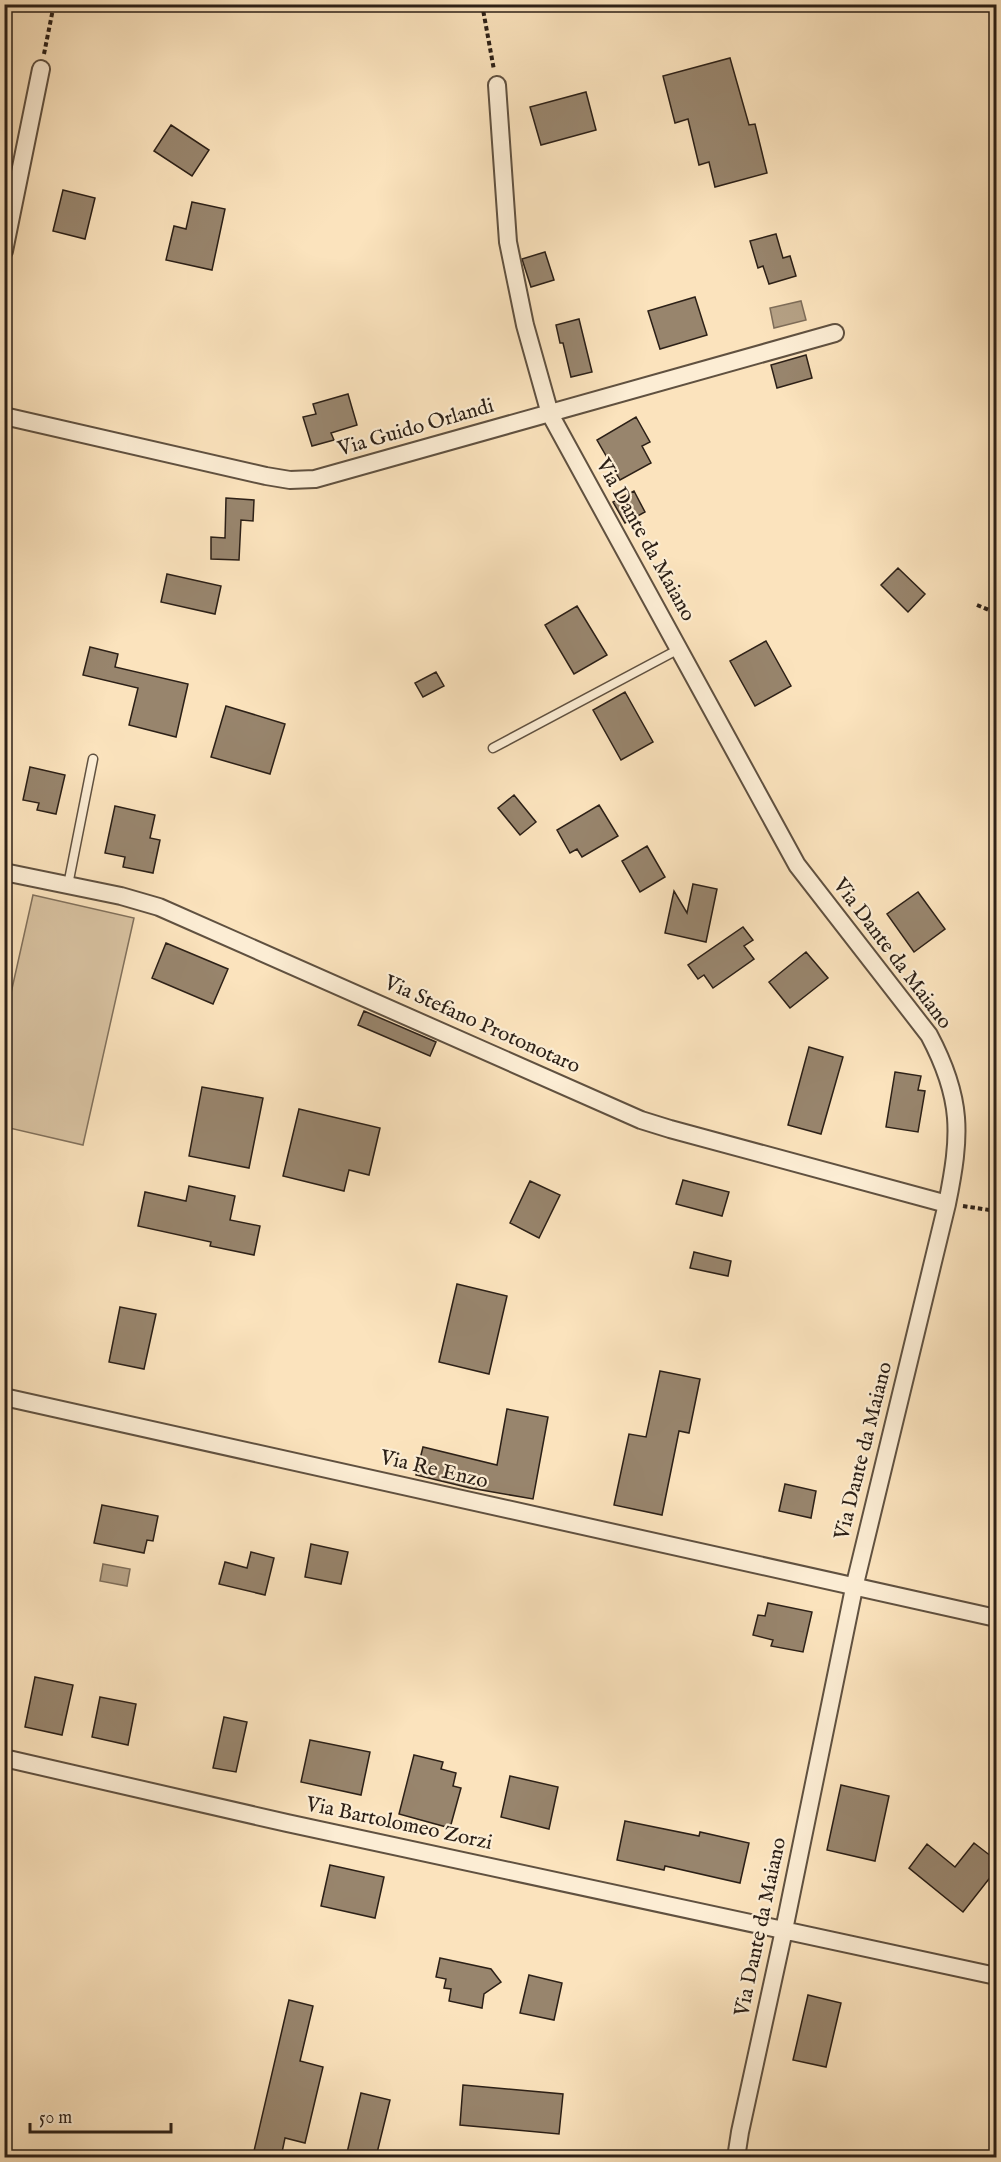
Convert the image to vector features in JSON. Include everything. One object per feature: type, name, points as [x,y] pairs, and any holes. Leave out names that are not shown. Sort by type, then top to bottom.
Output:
[{"type":"street","points":[[4,251],[41,69]]},
{"type":"street","name":"Via Dante da Maiano","points":[[497,85],[508,242],[525,325],[550,414],[798,866],[929,1035],[943,1063],[956,1107],[958,1143],[947,1204],[854,1587],[736,2157]]},
{"type":"street","name":"Via Guido Orlandi","points":[[4,416],[266,476],[297,480],[327,476],[835,333]]},
{"type":"street","name":"Via Stefano Protonotaro","points":[[4,872],[127,897],[173,912],[641,1120],[670,1130],[947,1204]]},
{"type":"street","name":"Via Re Enzo","points":[[4,1397],[996,1618]]},
{"type":"street","name":"Via Bartolomeo Zorzi","points":[[4,1758],[287,1823],[996,1976]]},
{"type":"lane","points":[[493,748],[679,649]]},
{"type":"lane","points":[[68,885],[93,759]]},
{"type":"path","points":[[41,69],[54,4]]},
{"type":"path","points":[[482,4],[497,85]]},
{"type":"path","points":[[977,605],[996,613]]},
{"type":"path","points":[[947,1204],[996,1211]]},
{"type":"shaded area","points":[[801,301],[806,320],[774,328],[770,308]]},
{"type":"shaded area","points":[[33,895],[134,918],[83,1145],[5,1127],[5,1001],[9,1002]]},
{"type":"shaded area","points":[[103,1564],[130,1569],[127,1586],[100,1581]]},
{"type":"building","points":[[730,58],[749,125],[755,124],[767,173],[715,187],[709,162],[699,165],[688,119],[675,123],[663,76]]},
{"type":"building","points":[[586,92],[596,130],[541,145],[530,107]]},
{"type":"building","points":[[171,125],[209,150],[192,176],[154,151]]},
{"type":"building","points":[[63,190],[95,198],[85,239],[53,231]]},
{"type":"building","points":[[192,202],[225,209],[212,270],[166,260],[174,226],[186,229]]},
{"type":"building","points":[[776,234],[783,258],[790,256],[796,276],[769,284],[763,266],[758,268],[750,241]]},
{"type":"building","points":[[545,252],[554,280],[531,287],[522,259]]},
{"type":"building","points":[[695,297],[707,335],[660,349],[648,311]]},
{"type":"building","points":[[579,319],[592,372],[571,377],[556,325]]},
{"type":"building","points":[[806,355],[812,378],[777,388],[771,365]]},
{"type":"building","points":[[348,394],[357,425],[331,433],[334,440],[312,446],[303,417],[316,414],[313,404]]},
{"type":"building","points":[[636,417],[650,442],[642,446],[651,463],[620,480],[597,440]]},
{"type":"building","points":[[634,491],[645,512],[625,523],[613,502]]},
{"type":"building","points":[[226,498],[254,500],[253,521],[241,520],[239,560],[211,559],[211,537],[225,538]]},
{"type":"building","points":[[898,568],[925,594],[908,612],[881,585]]},
{"type":"building","points":[[167,574],[221,586],[215,614],[161,602]]},
{"type":"building","points":[[577,606],[607,655],[574,674],[545,625]]},
{"type":"building","points":[[766,641],[791,686],[755,706],[730,661]]},
{"type":"building","points":[[90,647],[118,654],[115,667],[188,684],[176,737],[129,725],[138,688],[83,675]]},
{"type":"building","points":[[436,672],[444,686],[423,697],[415,683]]},
{"type":"building","points":[[625,692],[653,742],[621,760],[593,710]]},
{"type":"building","points":[[226,706],[285,724],[270,774],[211,757]]},
{"type":"building","points":[[30,767],[65,775],[56,814],[37,810],[39,803],[23,800]]},
{"type":"building","points":[[514,795],[536,822],[520,835],[498,808]]},
{"type":"building","points":[[599,805],[618,836],[582,857],[577,849],[570,853],[557,830]]},
{"type":"building","points":[[115,806],[155,815],[150,838],[160,840],[153,873],[123,867],[125,857],[105,853]]},
{"type":"building","points":[[647,846],[665,877],[640,892],[622,861]]},
{"type":"building","points":[[693,884],[717,889],[706,942],[665,933],[674,891],[687,913]]},
{"type":"building","points":[[918,892],[945,929],[914,952],[887,914]]},
{"type":"building","points":[[743,927],[753,940],[744,946],[754,959],[713,988],[704,975],[698,979],[688,965]]},
{"type":"building","points":[[166,943],[228,969],[213,1004],[152,978]]},
{"type":"building","points":[[806,952],[828,978],[790,1008],[769,982]]},
{"type":"building","points":[[364,1011],[436,1042],[430,1056],[358,1025]]},
{"type":"building","points":[[809,1047],[843,1057],[821,1134],[788,1125]]},
{"type":"building","points":[[895,1072],[921,1076],[918,1090],[925,1091],[918,1132],[886,1127]]},
{"type":"building","points":[[202,1087],[263,1098],[249,1168],[189,1156]]},
{"type":"building","points":[[299,1109],[380,1128],[369,1175],[349,1170],[344,1191],[283,1176]]},
{"type":"building","points":[[683,1180],[729,1192],[722,1216],[676,1204]]},
{"type":"building","points":[[530,1181],[560,1195],[539,1238],[510,1223]]},
{"type":"building","points":[[189,1186],[235,1196],[230,1220],[260,1226],[254,1255],[210,1246],[211,1242],[138,1226],[145,1192],[186,1201]]},
{"type":"building","points":[[694,1252],[731,1261],[728,1276],[690,1268]]},
{"type":"building","points":[[457,1284],[507,1296],[489,1374],[439,1362]]},
{"type":"building","points":[[120,1307],[156,1314],[144,1369],[109,1362]]},
{"type":"building","points":[[660,1371],[700,1379],[689,1433],[679,1431],[662,1515],[614,1505],[629,1434],[646,1437]]},
{"type":"building","points":[[507,1409],[548,1417],[533,1499],[470,1488],[416,1475],[423,1447],[497,1465]]},
{"type":"building","points":[[785,1484],[816,1491],[811,1518],[779,1511]]},
{"type":"building","points":[[102,1505],[158,1516],[153,1541],[147,1540],[144,1553],[94,1543]]},
{"type":"building","points":[[311,1544],[348,1552],[341,1584],[305,1577]]},
{"type":"building","points":[[251,1552],[274,1558],[265,1595],[219,1584],[225,1562],[247,1568]]},
{"type":"building","points":[[768,1603],[812,1612],[803,1652],[771,1646],[773,1640],[753,1635],[758,1615],[765,1616]]},
{"type":"building","points":[[35,1677],[73,1685],[62,1735],[25,1727]]},
{"type":"building","points":[[100,1697],[136,1704],[128,1745],[92,1737]]},
{"type":"building","points":[[224,1717],[247,1722],[236,1772],[213,1768]]},
{"type":"building","points":[[310,1740],[370,1752],[361,1795],[301,1782]]},
{"type":"building","points":[[414,1755],[443,1762],[441,1769],[456,1773],[453,1786],[461,1788],[450,1828],[399,1814]]},
{"type":"building","points":[[510,1776],[558,1787],[549,1829],[501,1817]]},
{"type":"building","points":[[841,1785],[889,1796],[875,1861],[827,1850]]},
{"type":"building","points":[[625,1821],[699,1836],[700,1832],[749,1843],[740,1883],[665,1866],[664,1870],[617,1860]]},
{"type":"building","points":[[974,1843],[996,1860],[996,1870],[963,1912],[909,1868],[927,1844],[955,1867]]},
{"type":"building","points":[[330,1865],[384,1877],[375,1918],[321,1906]]},
{"type":"building","points":[[440,1958],[491,1969],[501,1982],[484,1994],[482,2008],[449,2001],[451,1989],[444,1988],[446,1979],[436,1977]]},
{"type":"building","points":[[529,1975],[562,1983],[554,2020],[520,2013]]},
{"type":"building","points":[[808,1995],[841,2003],[826,2067],[793,2060]]},
{"type":"building","points":[[289,2000],[313,2006],[300,2061],[323,2067],[305,2143],[285,2138],[281,2157],[254,2151]]},
{"type":"building","points":[[463,2085],[563,2094],[559,2134],[460,2125]]},
{"type":"building","points":[[361,2093],[390,2100],[376,2157],[346,2157]]}]
